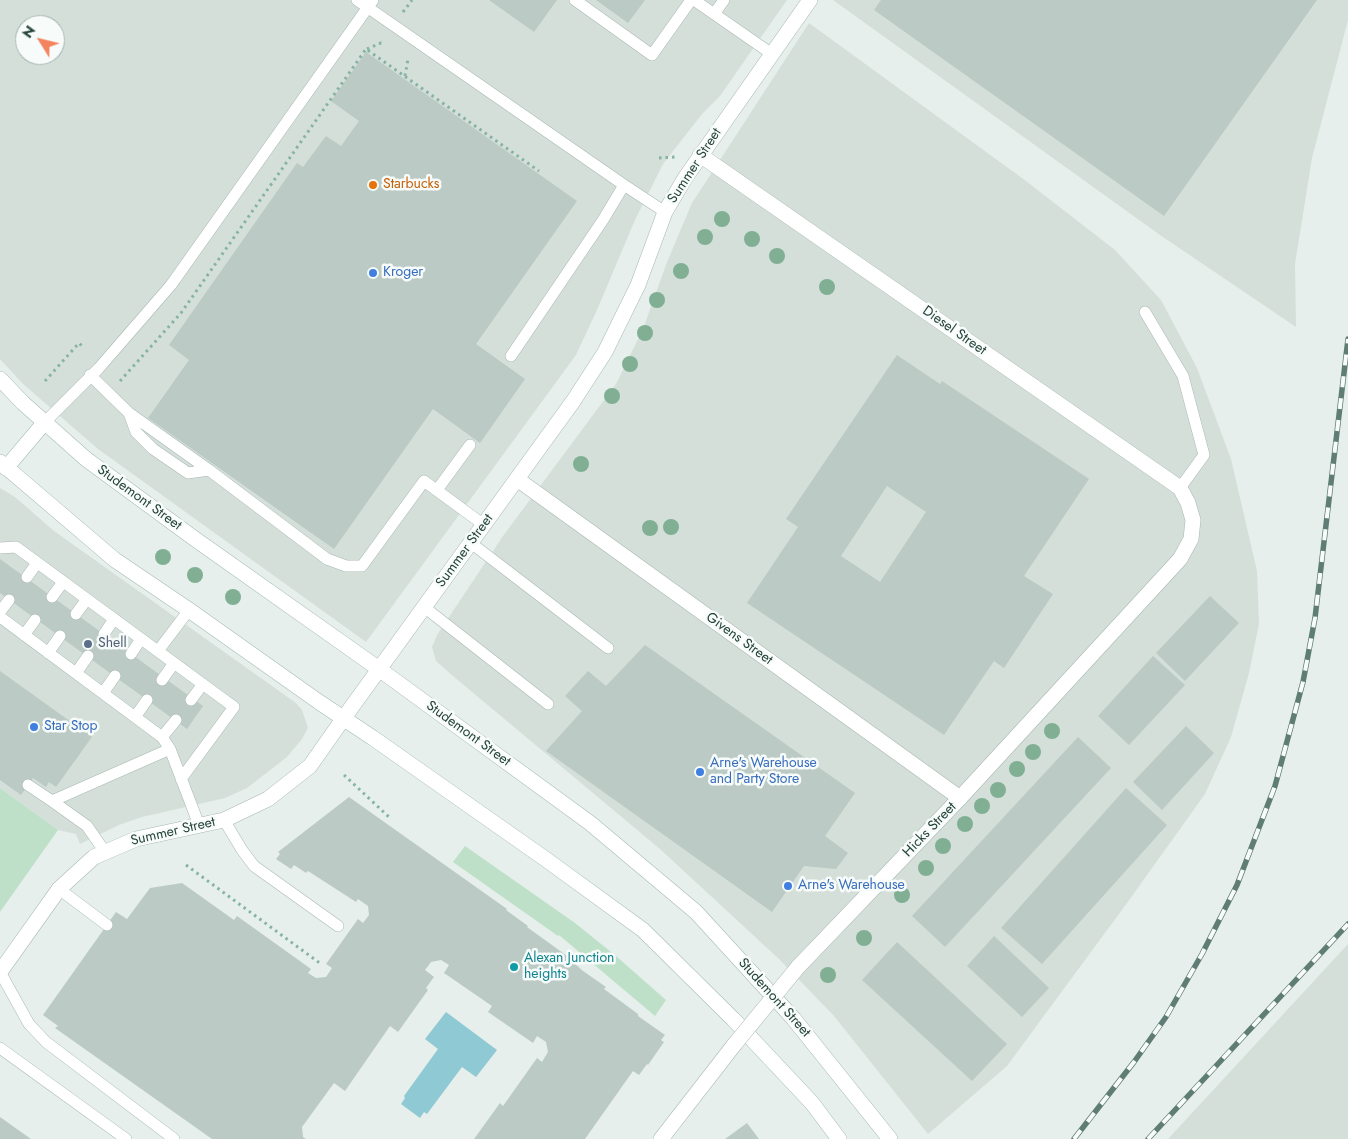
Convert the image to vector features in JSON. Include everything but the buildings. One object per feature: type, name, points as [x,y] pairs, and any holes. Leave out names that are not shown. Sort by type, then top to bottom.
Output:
[{"type":"street","name":"Summer Street","points":[[0,972],[59,889],[94,857],[136,839],[224,820],[268,799],[310,766],[574,400],[605,352],[638,285],[665,212],[685,178],[810,0]]},
{"type":"street","name":"Diesel Street","points":[[700,155],[1180,488]]},
{"type":"street","name":"Studemont Street","points":[[0,379],[44,423],[86,459],[379,669],[590,824],[696,912],[793,1018],[890,1139]]},
{"type":"street","points":[[44,423],[2,468],[115,560],[536,852],[643,930],[733,1019],[812,1103],[840,1139]]},
{"type":"street","name":"Givens Street","points":[[517,479],[960,798]]},
{"type":"street","name":"Hicks Street","points":[[664,1138],[734,1045],[798,967],[960,798],[1180,559],[1192,539],[1193,520],[1188,503],[1180,488]]},
{"type":"lane","points":[[357,0],[370,4],[624,185],[665,212]]},
{"type":"lane","points":[[575,0],[652,55],[692,0],[772,54]]},
{"type":"lane","points":[[714,14],[724,0]]},
{"type":"lane","points":[[44,423],[99,368],[172,285],[370,4]]},
{"type":"lane","points":[[511,356],[604,220],[624,185]]},
{"type":"lane","points":[[1145,312],[1183,376],[1204,455],[1180,488]]},
{"type":"lane","points":[[90,375],[129,413],[136,432],[153,449],[188,473],[209,470],[327,559],[346,566],[362,566],[424,481],[484,525]]},
{"type":"lane","points":[[437,490],[470,445]]},
{"type":"lane","points":[[471,543],[608,648]]},
{"type":"lane","points":[[0,548],[16,548],[234,707],[181,779]]},
{"type":"lane","points":[[27,577],[37,563]]},
{"type":"lane","points":[[52,597],[63,582]]},
{"type":"lane","points":[[76,614],[87,599]]},
{"type":"lane","points":[[0,612],[9,600]]},
{"type":"lane","points":[[424,607],[548,704]]},
{"type":"lane","points":[[158,651],[189,610]]},
{"type":"lane","points":[[0,617],[162,737],[170,749],[199,825]]},
{"type":"lane","points":[[104,634],[114,619]]},
{"type":"lane","points":[[24,635],[35,620]]},
{"type":"lane","points":[[48,652],[60,636]]},
{"type":"lane","points":[[131,654],[141,639]]},
{"type":"lane","points":[[76,673],[88,656]]},
{"type":"lane","points":[[162,680],[174,663]]},
{"type":"lane","points":[[103,693],[115,676]]},
{"type":"lane","points":[[191,700],[203,684]]},
{"type":"lane","points":[[135,717],[147,700]]},
{"type":"lane","points":[[162,737],[176,720]]},
{"type":"lane","points":[[52,801],[170,749]]},
{"type":"lane","points":[[28,785],[87,826],[104,852]]},
{"type":"lane","points":[[224,820],[254,866],[338,926]]},
{"type":"lane","points":[[59,889],[107,925]]},
{"type":"lane","points":[[0,972],[29,1024],[46,1042],[174,1139]]},
{"type":"lane","points":[[0,1048],[126,1139]]},
{"type":"path","points":[[403,13],[412,0]]},
{"type":"path","points":[[117,385],[180,314],[366,49],[381,43],[388,44]]},
{"type":"path","points":[[366,49],[539,171]]},
{"type":"path","points":[[405,76],[409,55]]},
{"type":"path","points":[[45,381],[79,343],[84,348]]},
{"type":"path","points":[[344,775],[390,818]]},
{"type":"path","points":[[186,865],[321,964]]},
{"type":"shaded area","points":[[0,0],[787,0],[720,96],[702,114],[663,164],[635,220],[576,355],[366,642],[98,449],[23,384],[0,359]]},
{"type":"shaded area","points":[[833,0],[1348,0],[1348,20],[1312,158],[1295,264],[1296,327],[1160,235]]},
{"type":"shaded area","points":[[809,23],[1026,181],[1115,250],[1161,300],[1197,368],[1231,459],[1257,571],[1259,624],[1249,673],[1231,737],[1205,794],[1007,1066],[928,1134],[834,1016],[779,959],[660,849],[436,661],[432,647],[437,635],[503,536],[616,384],[643,329],[667,262],[692,203]]},
{"type":"shaded area","points":[[0,488],[15,497],[54,531],[296,703],[302,710],[308,728],[302,739],[287,757],[247,788],[225,798],[142,817],[119,825],[80,844],[76,834],[58,830],[0,788]]},
{"type":"shaded area","points":[[1348,944],[1348,1139],[1168,1139]]},
{"type":"green space","points":[[0,788],[58,830],[0,912]]},
{"type":"green space","points":[[465,846],[575,923],[666,1000],[655,1016],[559,935],[453,862]]},
{"type":"water","points":[[446,1012],[497,1050],[476,1077],[462,1067],[427,1114],[424,1112],[420,1118],[401,1104],[405,1098],[404,1096],[438,1049],[425,1039]]},
{"type":"railway","points":[[1074,1139],[1134,1062],[1166,1017],[1202,954],[1237,885],[1275,786],[1303,682],[1315,618],[1348,339]]},
{"type":"railway","points":[[1148,1139],[1348,924]]},
{"type":"place","name":"Starbucks","points":[[373,185]]},
{"type":"place","name":"Kroger","points":[[373,273]]},
{"type":"place","name":"Shell","points":[[88,644]]},
{"type":"place","name":"Star Stop","points":[[34,727]]},
{"type":"place","name":"Arne's Warehouse and Party Store","points":[[700,772]]},
{"type":"place","name":"Arne's Warehouse","points":[[788,886]]},
{"type":"place","name":"Alexan Junction heights","points":[[514,967]]}]
